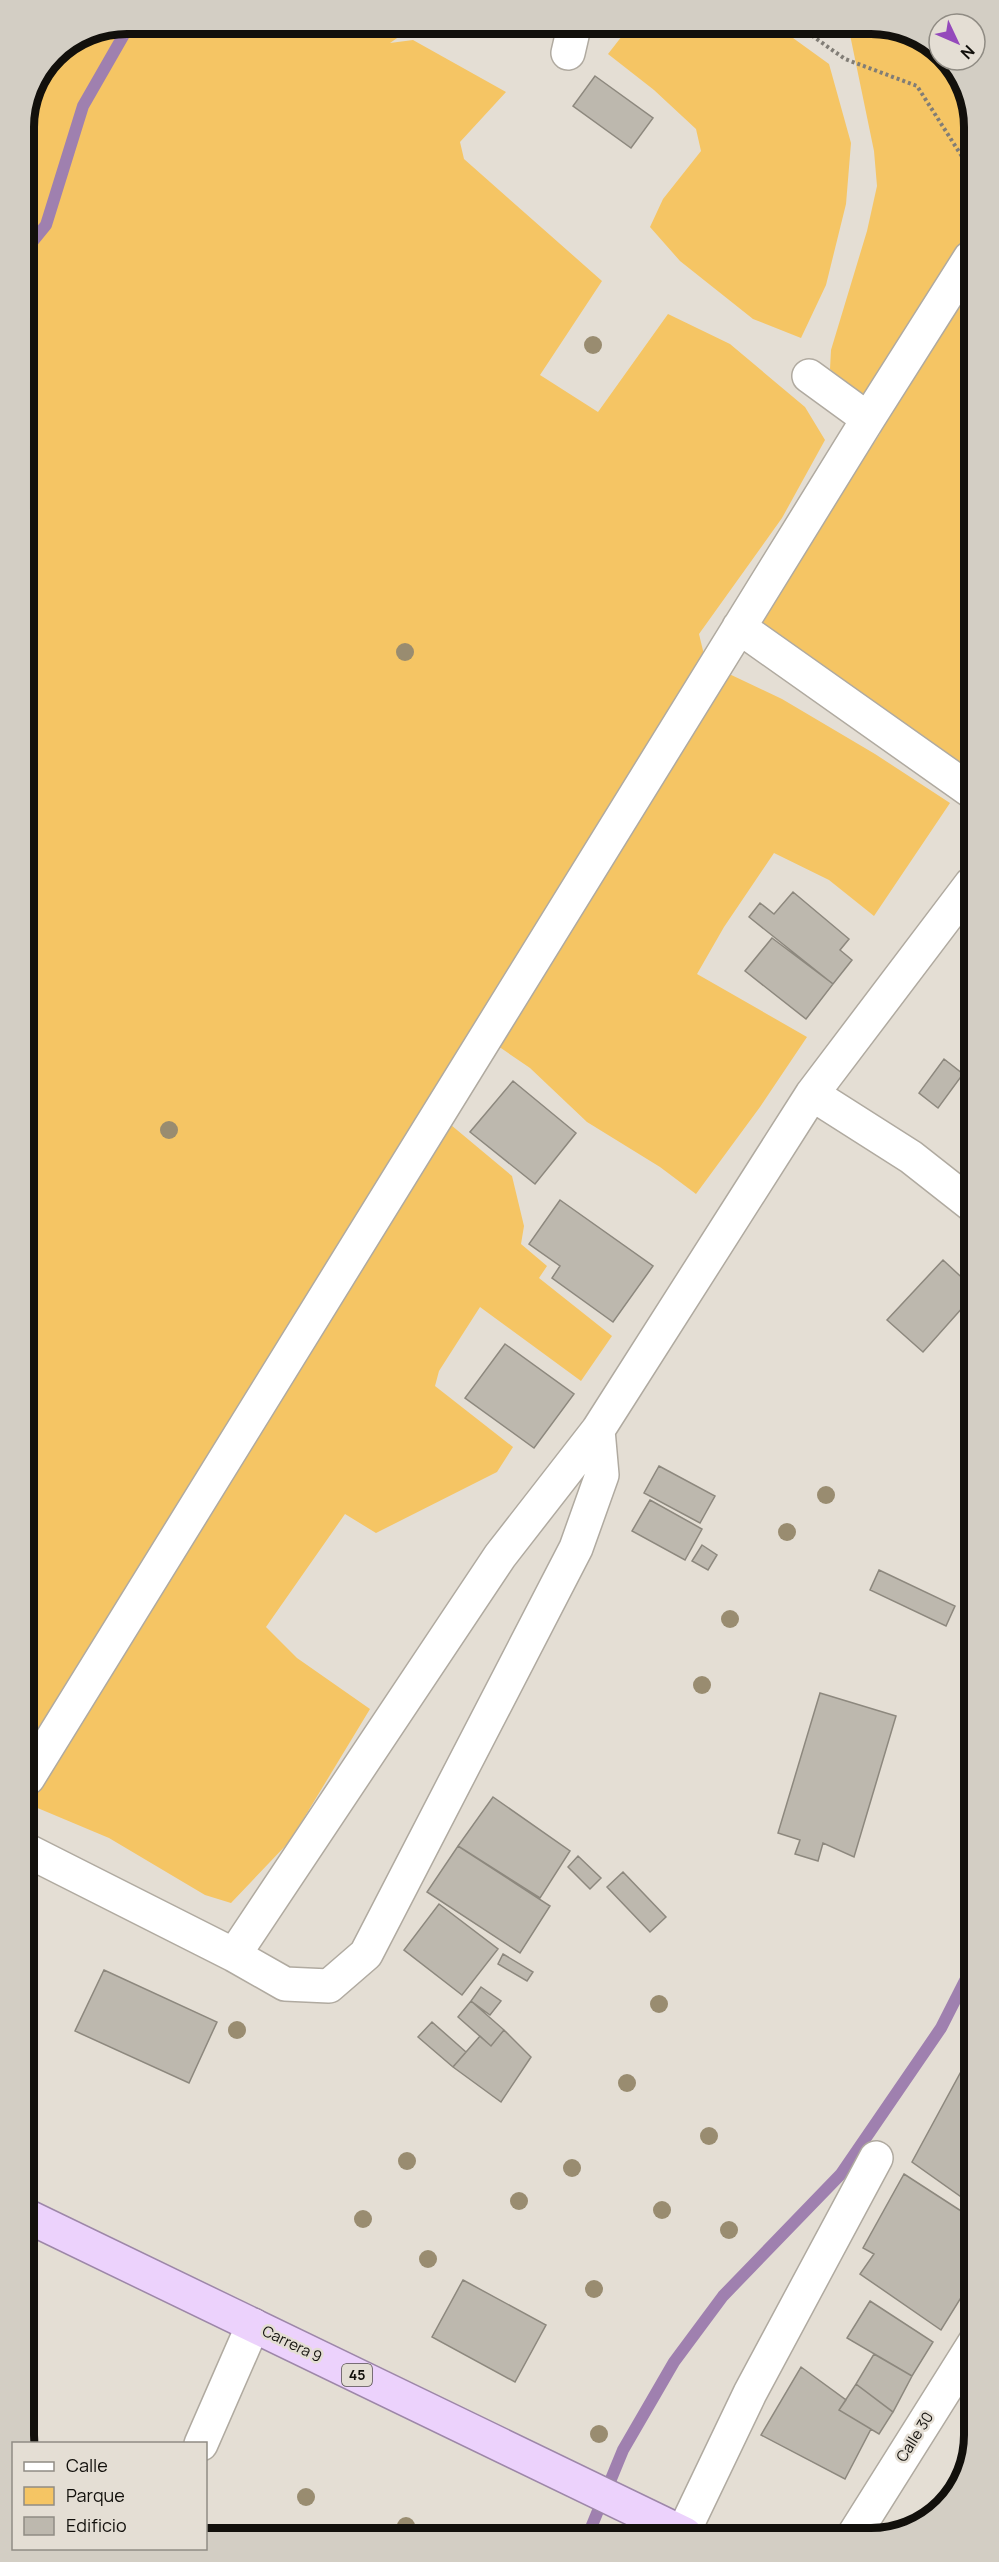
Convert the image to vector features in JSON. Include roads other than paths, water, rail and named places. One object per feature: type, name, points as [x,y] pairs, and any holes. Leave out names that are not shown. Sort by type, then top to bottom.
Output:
[{"type":"highway","name":"Carrera 9","points":[[34,2219],[673,2528]]},
{"type":"street","points":[[34,1768],[868,418],[964,267]]},
{"type":"street","points":[[809,376],[868,418]]},
{"type":"street","points":[[739,627],[964,786]]},
{"type":"street","points":[[234,1955],[500,1556],[598,1430],[813,1094],[964,893]]},
{"type":"street","points":[[813,1094],[911,1157],[964,1199]]},
{"type":"street","points":[[34,1854],[234,1955],[285,1984],[329,1986],[366,1954],[576,1548],[602,1475],[598,1430]]},
{"type":"street","points":[[686,2528],[750,2393],[876,2158]]},
{"type":"street","points":[[202,2442],[253,2325]]},
{"type":"street","name":"Calle 30","points":[[858,2528],[964,2360]]},
{"type":"waterway","points":[[35,239],[46,225],[83,106],[124,34]]},
{"type":"waterway","points":[[591,2528],[623,2450],[674,2362],[723,2296],[841,2174],[941,2028],[964,1983]]}]
